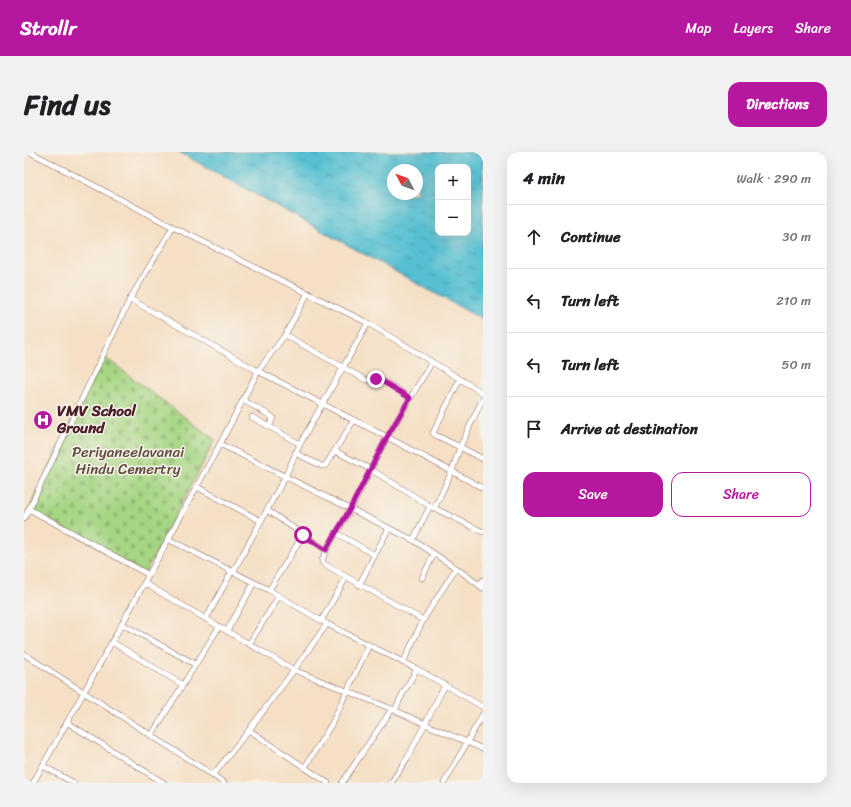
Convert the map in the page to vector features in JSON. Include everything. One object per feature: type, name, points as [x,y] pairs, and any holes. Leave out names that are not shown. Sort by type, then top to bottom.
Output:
[{"type":"street","points":[[30,152],[173,227],[368,323],[483,393]]},
{"type":"street","points":[[24,519],[130,299],[173,227]]},
{"type":"street","points":[[33,783],[149,575],[258,371],[285,335],[308,293]]},
{"type":"street","points":[[130,299],[258,371],[483,488]]},
{"type":"street","points":[[206,619],[267,510],[295,453],[368,323]]},
{"type":"street","points":[[285,335],[366,380],[371,381],[376,379],[382,381],[410,398]]},
{"type":"street","points":[[423,620],[346,578],[324,564],[322,561],[326,550],[350,509],[387,437],[432,362]]},
{"type":"street","points":[[460,379],[433,433],[437,437],[483,459]]},
{"type":"street","points":[[413,540],[452,472],[460,447],[483,398]]},
{"type":"street","points":[[243,400],[273,418],[269,427]]},
{"type":"street","points":[[252,417],[300,444]]},
{"type":"street","points":[[295,453],[325,466],[336,451],[354,420]]},
{"type":"street","points":[[220,444],[413,540],[456,568],[481,587],[483,580]]},
{"type":"street","points":[[336,451],[370,469],[432,507],[483,532]]},
{"type":"street","points":[[196,487],[261,521]]},
{"type":"street","points":[[29,509],[149,575]]},
{"type":"street","points":[[267,510],[326,550]]},
{"type":"street","points":[[359,585],[389,528]]},
{"type":"street","points":[[336,533],[375,555]]},
{"type":"street","points":[[269,590],[303,535]]},
{"type":"street","points":[[168,539],[269,590],[324,622],[417,669],[483,708]]},
{"type":"street","points":[[422,578],[434,554]]},
{"type":"street","points":[[403,663],[423,620],[456,568]]},
{"type":"street","points":[[213,775],[294,670],[324,622],[346,578]]},
{"type":"street","points":[[144,583],[294,670],[393,710],[483,749]]},
{"type":"street","points":[[227,631],[254,583]]},
{"type":"street","points":[[249,644],[279,596]]},
{"type":"street","points":[[122,624],[195,664]]},
{"type":"street","points":[[151,736],[219,627]]},
{"type":"street","points":[[112,642],[183,685]]},
{"type":"street","points":[[305,767],[331,725],[369,645]]},
{"type":"street","points":[[24,654],[224,783]]},
{"type":"street","points":[[342,783],[393,710],[417,669]]},
{"type":"street","points":[[391,783],[408,757],[445,685]]},
{"type":"street","points":[[444,783],[483,714]]},
{"type":"street","points":[[68,722],[164,783]]},
{"type":"street","points":[[249,730],[328,783]]},
{"type":"street","points":[[43,766],[74,783]]},
{"type":"green space","name":"Periyaneelavanai Hindu Cemertry","points":[[103,356],[215,440],[145,573],[29,509]]},
{"type":"water","points":[[179,152],[483,152],[483,320]]},
{"type":"place","name":"VMV School Ground","points":[[43,420]]},
{"type":"route","points":[[303,535],[326,550],[350,509],[387,437],[410,398],[376,379]]}]
